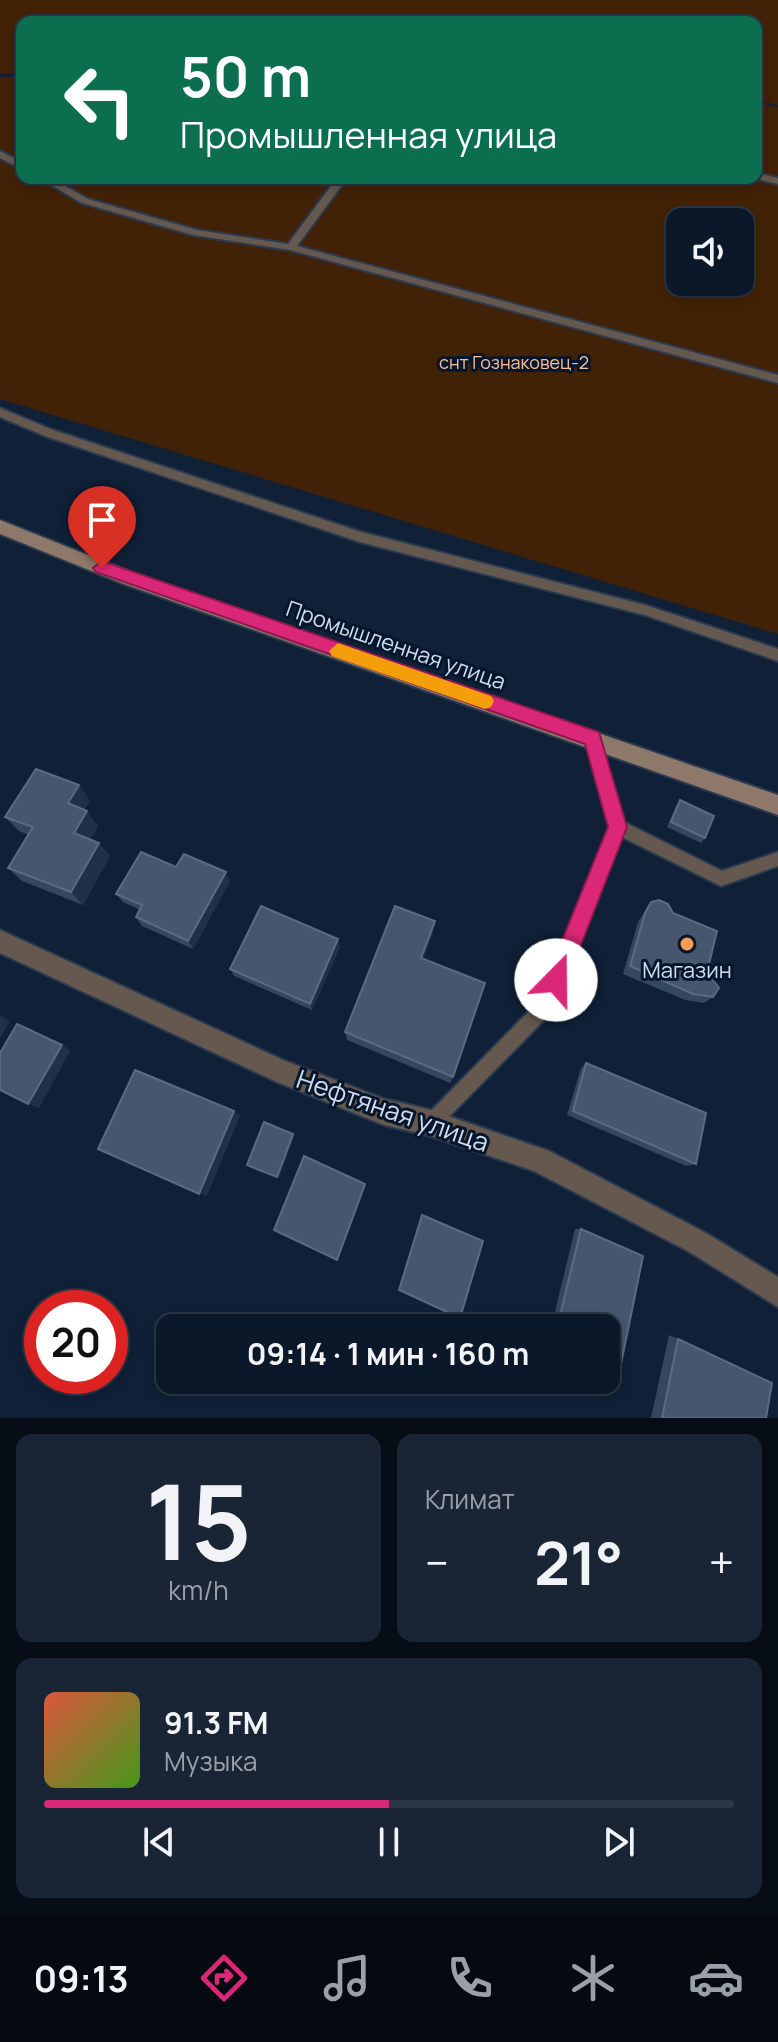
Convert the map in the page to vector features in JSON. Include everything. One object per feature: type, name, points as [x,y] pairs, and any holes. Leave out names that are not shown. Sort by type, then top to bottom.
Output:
[{"type":"main road","name":"Промышленная улица","points":[[0,527],[127,578],[778,805]]},
{"type":"street","name":"Нефтяная улица","points":[[0,941],[277,1070],[384,1112],[431,1123],[540,1160],[697,1242],[778,1293]]},
{"type":"lane","points":[[55,184],[85,201],[196,233],[291,247],[602,334],[778,379]]},
{"type":"lane","points":[[291,247],[338,184]]},
{"type":"lane","points":[[0,412],[49,433],[360,537],[645,610],[778,655]]},
{"type":"lane","points":[[431,1123],[546,1006],[618,827],[592,738]]},
{"type":"lane","points":[[618,827],[721,879],[778,859]]},
{"type":"green space","points":[[0,0],[778,0],[778,105],[762,102],[762,16],[16,16],[16,74],[0,73]]},
{"type":"green space","name":"снт Гознаковец-2","points":[[0,77],[16,77],[16,184],[762,184],[762,104],[778,107],[778,634],[0,399]]},
{"type":"building","points":[[36,769],[79,785],[68,803],[87,811],[74,833],[99,843],[71,892],[8,868],[33,827],[5,817]]},
{"type":"building","points":[[680,800],[714,816],[705,838],[671,822]]},
{"type":"building","points":[[141,852],[176,867],[184,854],[226,872],[188,941],[136,917],[142,905],[116,894]]},
{"type":"building","points":[[659,900],[668,904],[673,913],[717,931],[707,972],[719,988],[713,997],[693,994],[630,966],[645,913],[651,902]]},
{"type":"building","points":[[261,906],[338,939],[310,1004],[230,969]]},
{"type":"building","points":[[395,906],[435,921],[421,958],[485,983],[453,1077],[345,1032]]},
{"type":"building","points":[[17,1024],[62,1045],[28,1104],[0,1090],[0,1053]]},
{"type":"building","points":[[586,1063],[706,1113],[696,1164],[573,1111]]},
{"type":"building","points":[[135,1070],[234,1111],[199,1194],[98,1149]]},
{"type":"building","points":[[264,1122],[293,1134],[277,1177],[247,1165]]},
{"type":"building","points":[[304,1156],[365,1184],[337,1260],[274,1230]]},
{"type":"building","points":[[422,1215],[483,1241],[461,1314],[451,1314],[399,1290]]},
{"type":"building","points":[[581,1229],[643,1256],[621,1364],[620,1314],[560,1314]]},
{"type":"building","points":[[678,1339],[772,1383],[766,1418],[662,1418]]},
{"type":"slow traffic","points":[[338,651],[485,701]]},
{"type":"place","name":"Магазин","points":[[687,944]]},
{"type":"route","points":[[102,568],[592,738],[618,827],[556,980]]}]
